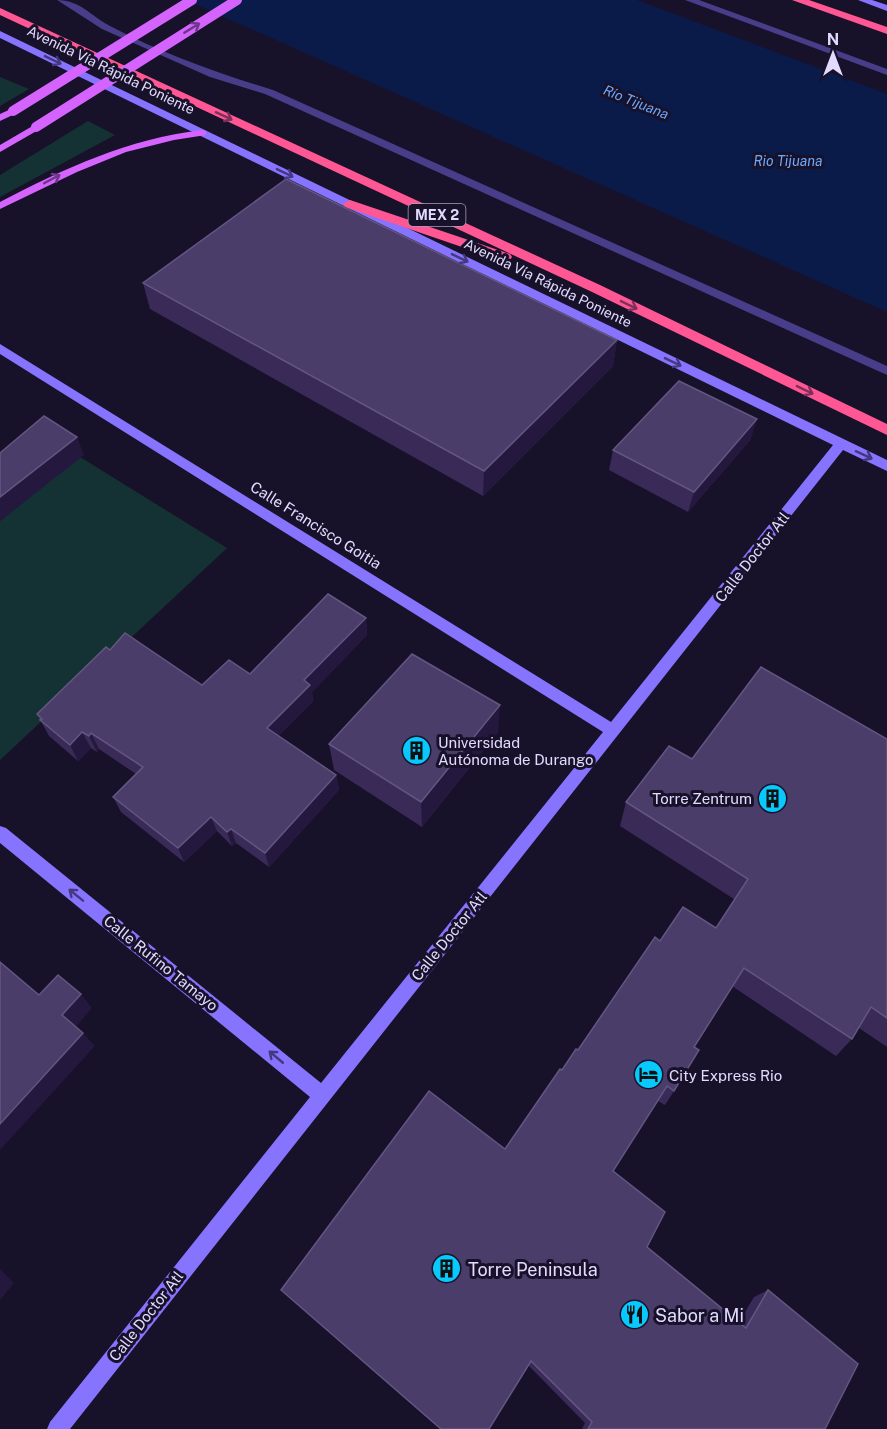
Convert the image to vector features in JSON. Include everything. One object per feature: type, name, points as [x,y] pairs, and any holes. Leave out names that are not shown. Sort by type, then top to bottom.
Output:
[{"type":"highway","points":[[798,0],[887,29]]},
{"type":"highway","points":[[830,0],[887,29]]},
{"type":"highway","name":"Avenida Vía Rápida Poniente","points":[[0,11],[595,288],[887,430]]},
{"type":"highway","points":[[350,204],[595,288]]},
{"type":"main road","points":[[0,118],[192,0]]},
{"type":"main road","points":[[0,149],[237,0]]},
{"type":"main road","points":[[0,206],[79,165],[152,141],[202,133]]},
{"type":"street","points":[[863,0],[887,8]]},
{"type":"street","name":"Avenida Vía Rápida Poniente","points":[[0,34],[887,466]]},
{"type":"street","name":"Calle Francisco Goitia","points":[[0,348],[614,731]]},
{"type":"street","name":"Calle Doctor Atl","points":[[57,1429],[841,444]]},
{"type":"street","name":"Calle Rufino Tamayo","points":[[0,833],[321,1095]]},
{"type":"lane","points":[[62,0],[115,32],[213,75],[269,92],[887,371]]},
{"type":"lane","points":[[690,0],[887,72]]},
{"type":"green space","points":[[0,77],[29,89],[0,106]]},
{"type":"green space","points":[[88,121],[115,135],[0,197],[0,175]]},
{"type":"green space","points":[[80,457],[227,548],[0,760],[0,521]]},
{"type":"water","name":"Rio Tijuana","points":[[186,0],[637,0],[887,94],[887,312]]},
{"type":"building","points":[[286,179],[617,340],[484,471],[143,283]]},
{"type":"building","points":[[679,381],[757,419],[694,492],[613,450]]},
{"type":"building","points":[[44,416],[77,437],[0,497],[0,453]]},
{"type":"building","points":[[328,594],[366,618],[304,680],[310,685],[267,728],[336,775],[265,853],[231,829],[227,832],[211,817],[178,848],[113,797],[143,767],[91,733],[89,736],[82,732],[70,745],[40,720],[42,719],[37,714],[106,647],[110,650],[125,633],[202,685],[229,660],[250,674]]},
{"type":"building","name":"Universidad Autónoma de Durango","points":[[412,654],[500,705],[421,802],[329,744]]},
{"type":"building","points":[[761,667],[887,739],[887,1018],[871,1007],[852,1039],[744,968],[694,1047],[699,1050],[674,1091],[667,1086],[613,1171],[665,1212],[647,1247],[746,1328],[768,1290],[858,1364],[825,1429],[588,1429],[592,1422],[531,1361],[489,1429],[441,1429],[281,1290],[429,1091],[505,1149],[560,1069],[562,1070],[576,1049],[578,1050],[655,937],[660,941],[683,907],[716,928],[748,879],[626,802],[669,746],[692,759]]},
{"type":"building","points":[[0,962],[39,995],[58,975],[81,994],[62,1015],[83,1033],[0,1124]]},
{"type":"place","name":"Universidad Autónoma de Durango","points":[[417,751]]},
{"type":"place","name":"Torre Zentrum","points":[[773,798]]},
{"type":"place","name":"City Express Rio","points":[[648,1075]]},
{"type":"place","name":"Torre Peninsula","points":[[447,1269]]},
{"type":"place","name":"Sabor a Mi","points":[[634,1315]]},
{"type":"water label","name":"Río Tijuana","points":[[636,102]]}]
